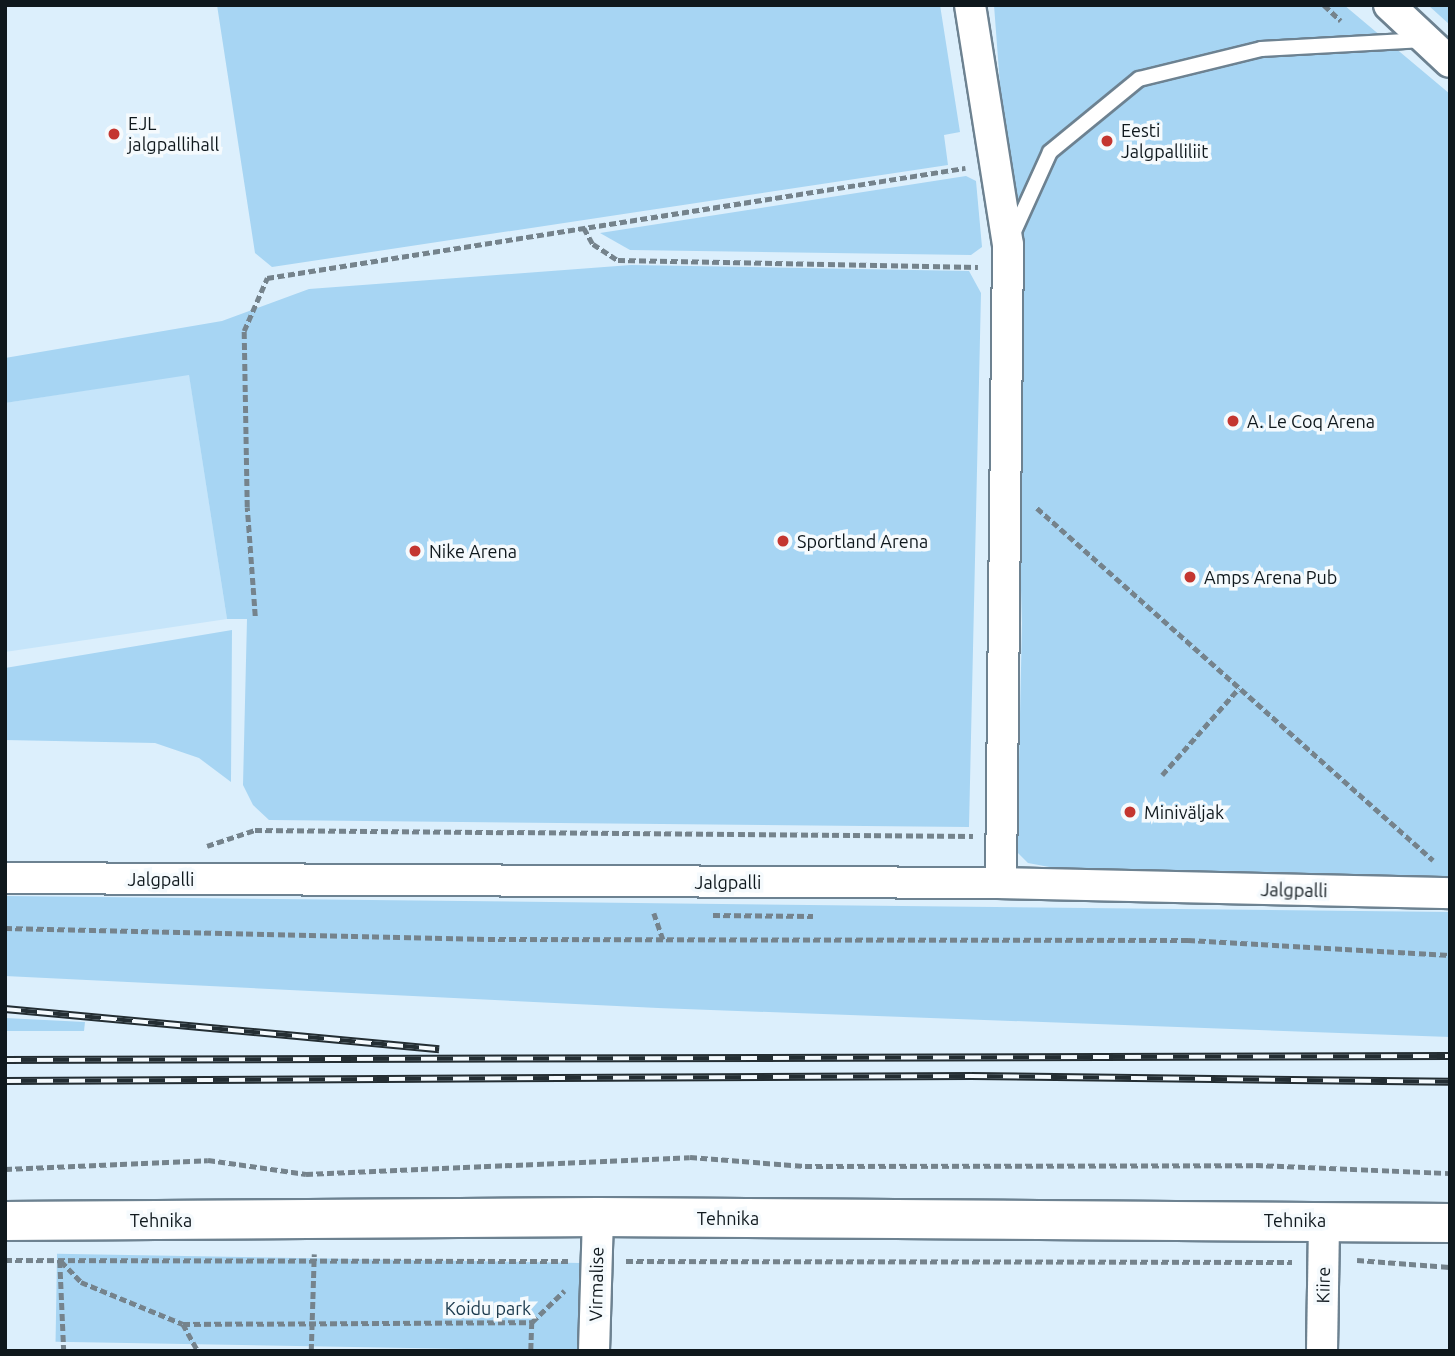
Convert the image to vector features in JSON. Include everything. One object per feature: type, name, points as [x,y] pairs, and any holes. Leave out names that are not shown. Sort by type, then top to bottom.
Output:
[{"type":"main road","name":"Tehnika","points":[[5,1221],[598,1217],[1324,1219],[1450,1223]]},
{"type":"street","points":[[970,5],[1007,256],[1001,883]]},
{"type":"street","points":[[1389,5],[1450,62]]},
{"type":"street","name":"Jalgpalli","points":[[5,878],[1001,883],[1445,880]]},
{"type":"street","name":"Virmalise","points":[[594,1351],[590,1261],[598,1217]]},
{"type":"street","name":"Kiire","points":[[1322,1351],[1324,1219]]},
{"type":"lane","points":[[1007,256],[1050,152],[1139,79],[1261,49],[1425,40]]},
{"type":"path","points":[[255,616],[247,507],[244,331],[267,278],[994,164]]},
{"type":"path","points":[[584,228],[593,244],[618,260],[1007,256]]},
{"type":"path","points":[[1005,480],[1239,688],[1445,880]]},
{"type":"path","points":[[1162,775],[1239,688]]},
{"type":"path","points":[[204,847],[255,830],[1002,838]]},
{"type":"path","points":[[654,913],[663,939]]},
{"type":"path","points":[[5,928],[663,939],[1188,940],[1450,955]]},
{"type":"path","points":[[5,1169],[208,1160],[306,1174],[690,1157],[806,1166],[1256,1165],[1450,1173]]},
{"type":"path","points":[[312,1351],[314,1246]]},
{"type":"path","points":[[5,1259],[315,1263],[1323,1262],[1450,1267]]},
{"type":"path","points":[[60,1260],[81,1282],[183,1324],[312,1320],[532,1322],[583,1274],[590,1261]]},
{"type":"path","points":[[60,1260],[64,1351]]},
{"type":"path","points":[[531,1351],[532,1322]]},
{"type":"path","points":[[183,1324],[198,1351]]},
{"type":"shaded area","points":[[189,374],[227,619],[5,652],[5,403]]},
{"type":"green space","points":[[217,5],[940,5],[960,132],[944,135],[948,165],[272,267],[255,253]]},
{"type":"green space","name":"A. Le Coq Arena","points":[[994,5],[1344,5],[1450,94],[1450,882],[1108,878],[1028,863],[1017,852],[1022,623],[1010,219]]},
{"type":"green space","points":[[1428,5],[1450,5],[1450,25]]},
{"type":"green space","points":[[966,176],[976,181],[982,247],[971,255],[630,250],[600,233]]},
{"type":"green space","points":[[631,265],[969,271],[981,293],[969,827],[269,820],[253,805],[243,785],[247,619],[227,619],[189,375],[5,403],[5,358],[222,321],[309,289]]},
{"type":"green space","points":[[232,630],[231,782],[199,758],[155,743],[5,740],[5,668]]},
{"type":"green space","points":[[5,896],[1450,912],[1450,1037],[658,1008],[5,976]]},
{"type":"green space","points":[[5,1018],[85,1022],[84,1031],[5,1031]]},
{"type":"green space","name":"Koidu park","points":[[57,1254],[581,1263],[579,1351],[56,1342]]},
{"type":"railway","points":[[5,1009],[439,1049]]},
{"type":"railway","points":[[5,1060],[1450,1056]]},
{"type":"railway","points":[[5,1081],[971,1076],[1450,1082]]},
{"type":"place","name":"EJL jalgpallihall","points":[[114,134]]},
{"type":"place","name":"Eesti Jalgpalliliit","points":[[1107,141]]},
{"type":"place","name":"A. Le Coq Arena","points":[[1233,421]]},
{"type":"place","name":"Sportland Arena","points":[[783,541]]},
{"type":"place","name":"Nike Arena","points":[[415,551]]},
{"type":"place","name":"Amps Arena Pub","points":[[1190,577]]},
{"type":"place","name":"Miniväljak","points":[[1130,812]]}]
